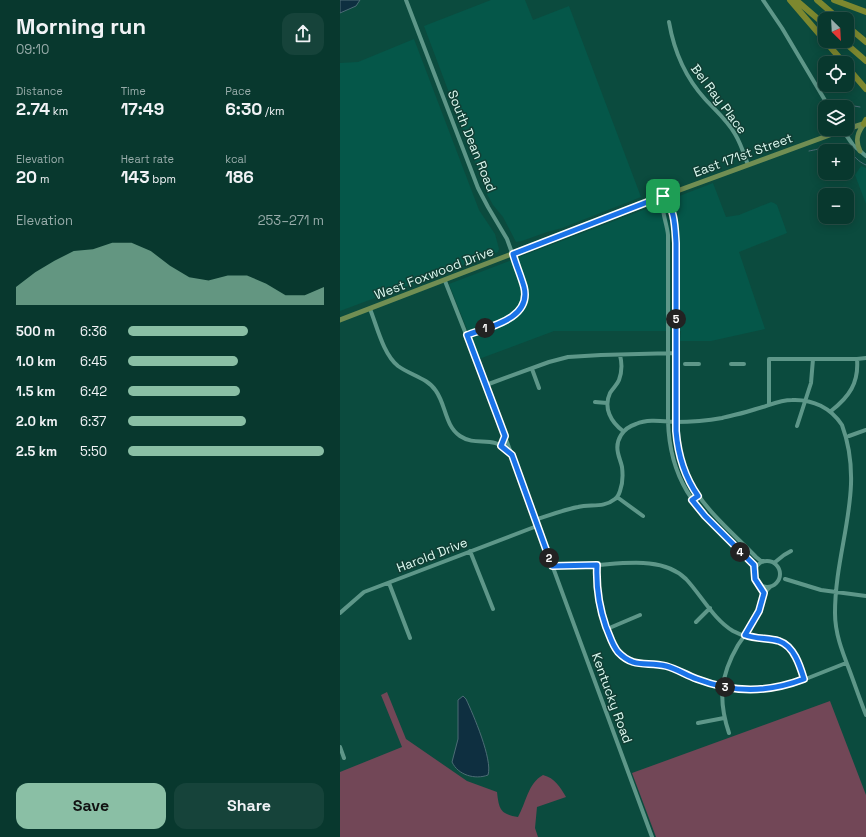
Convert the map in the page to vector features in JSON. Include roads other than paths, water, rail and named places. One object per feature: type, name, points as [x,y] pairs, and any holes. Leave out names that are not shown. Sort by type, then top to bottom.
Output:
[{"type":"highway","points":[[790,0],[838,56]]},
{"type":"highway","points":[[796,0],[818,19]]},
{"type":"highway","points":[[817,0],[831,12]]},
{"type":"highway","points":[[834,0],[866,12]]},
{"type":"highway","points":[[854,32],[866,42]]},
{"type":"highway","points":[[851,48],[866,61]]},
{"type":"highway","points":[[854,75],[866,89]]},
{"type":"main road","name":"East 171st Street","points":[[854,126],[865,122]]},
{"type":"main road","points":[[860,151],[856,137],[865,122]]},
{"type":"main road","name":"East 171st Street","points":[[648,202],[824,137]]},
{"type":"main road","name":"West Foxwood Drive","points":[[340,320],[648,202]]},
{"type":"street","name":"South Dean Road","points":[[406,0],[478,188],[491,213],[502,229],[513,254],[524,286],[525,296],[522,306],[516,314],[508,320],[467,335]]},
{"type":"street","points":[[763,0],[782,28],[825,100]]},
{"type":"street","name":"Bel Ray Place","points":[[669,22],[677,53],[684,71],[700,94],[733,131],[748,165]]},
{"type":"street","points":[[848,136],[866,156]]},
{"type":"street","points":[[663,196],[668,201],[671,210],[675,235],[676,422],[680,460],[687,478],[698,496],[756,557],[761,561],[774,563],[779,568],[785,580]]},
{"type":"street","points":[[663,196],[661,204],[665,216],[668,235],[668,421],[673,460],[682,484],[692,500],[705,516],[754,565],[754,576],[764,593]]},
{"type":"street","points":[[668,235],[675,235]]},
{"type":"street","name":"Kentucky Road","points":[[444,281],[486,385],[652,837]]},
{"type":"street","points":[[668,287],[676,288]]},
{"type":"street","points":[[370,309],[388,354],[398,366],[433,386],[439,395],[451,427],[457,434],[468,440],[493,442],[503,447],[512,455]]},
{"type":"street","points":[[486,385],[549,362],[568,357],[668,353],[676,354]]},
{"type":"street","points":[[620,355],[622,363],[621,374],[610,394],[607,403],[608,413],[611,419],[623,432]]},
{"type":"street","points":[[769,405],[769,359],[866,358]]},
{"type":"street","points":[[797,426],[806,400],[813,359]]},
{"type":"street","points":[[831,412],[842,402],[854,385],[857,373],[857,359]]},
{"type":"street","points":[[685,364],[700,364]]},
{"type":"street","points":[[731,364],[744,364]]},
{"type":"street","points":[[532,369],[539,388]]},
{"type":"street","points":[[535,520],[562,511],[606,504],[617,497],[621,486],[623,473],[618,454],[618,444],[623,432],[633,425],[644,421],[691,422],[720,418],[791,400],[806,400],[817,403],[831,412],[838,419],[853,445]]},
{"type":"street","points":[[595,402],[607,403]]},
{"type":"street","points":[[849,436],[866,430]]},
{"type":"street","points":[[503,447],[505,436]]},
{"type":"street","points":[[503,447],[507,442]]},
{"type":"street","points":[[692,500],[698,496]]},
{"type":"street","points":[[617,497],[643,516]]},
{"type":"street","name":"Harold Drive","points":[[340,613],[364,592],[537,526]]},
{"type":"street","points":[[849,541],[837,593],[835,612],[836,630],[839,645],[866,715]]},
{"type":"street","points":[[470,551],[493,609]]},
{"type":"street","points":[[774,563],[791,551]]},
{"type":"street","points":[[755,568],[764,561]]},
{"type":"street","points":[[552,566],[638,563],[666,567],[684,578],[726,626],[745,635],[759,639],[779,641],[787,646],[795,657],[804,679]]},
{"type":"street","points":[[597,565],[598,598],[607,629],[614,646],[631,662],[641,665],[652,664],[666,666],[698,680],[741,690],[762,690],[781,687],[846,662]]},
{"type":"street","points":[[778,582],[781,573]]},
{"type":"street","points":[[729,734],[724,718],[722,702],[723,686],[728,666],[734,652],[759,611],[764,593],[778,582],[785,580],[837,593],[866,596]]},
{"type":"street","points":[[389,582],[410,638]]},
{"type":"street","points":[[759,584],[764,587],[770,587]]},
{"type":"street","points":[[696,622],[710,608]]},
{"type":"street","points":[[607,629],[640,615]]},
{"type":"street","points":[[698,723],[724,718]]},
{"type":"street","points":[[340,747],[344,758]]},
{"type":"waterway","points":[[854,106],[860,107]]},
{"type":"waterway","points":[[809,151],[829,147],[845,149],[866,165]]}]
